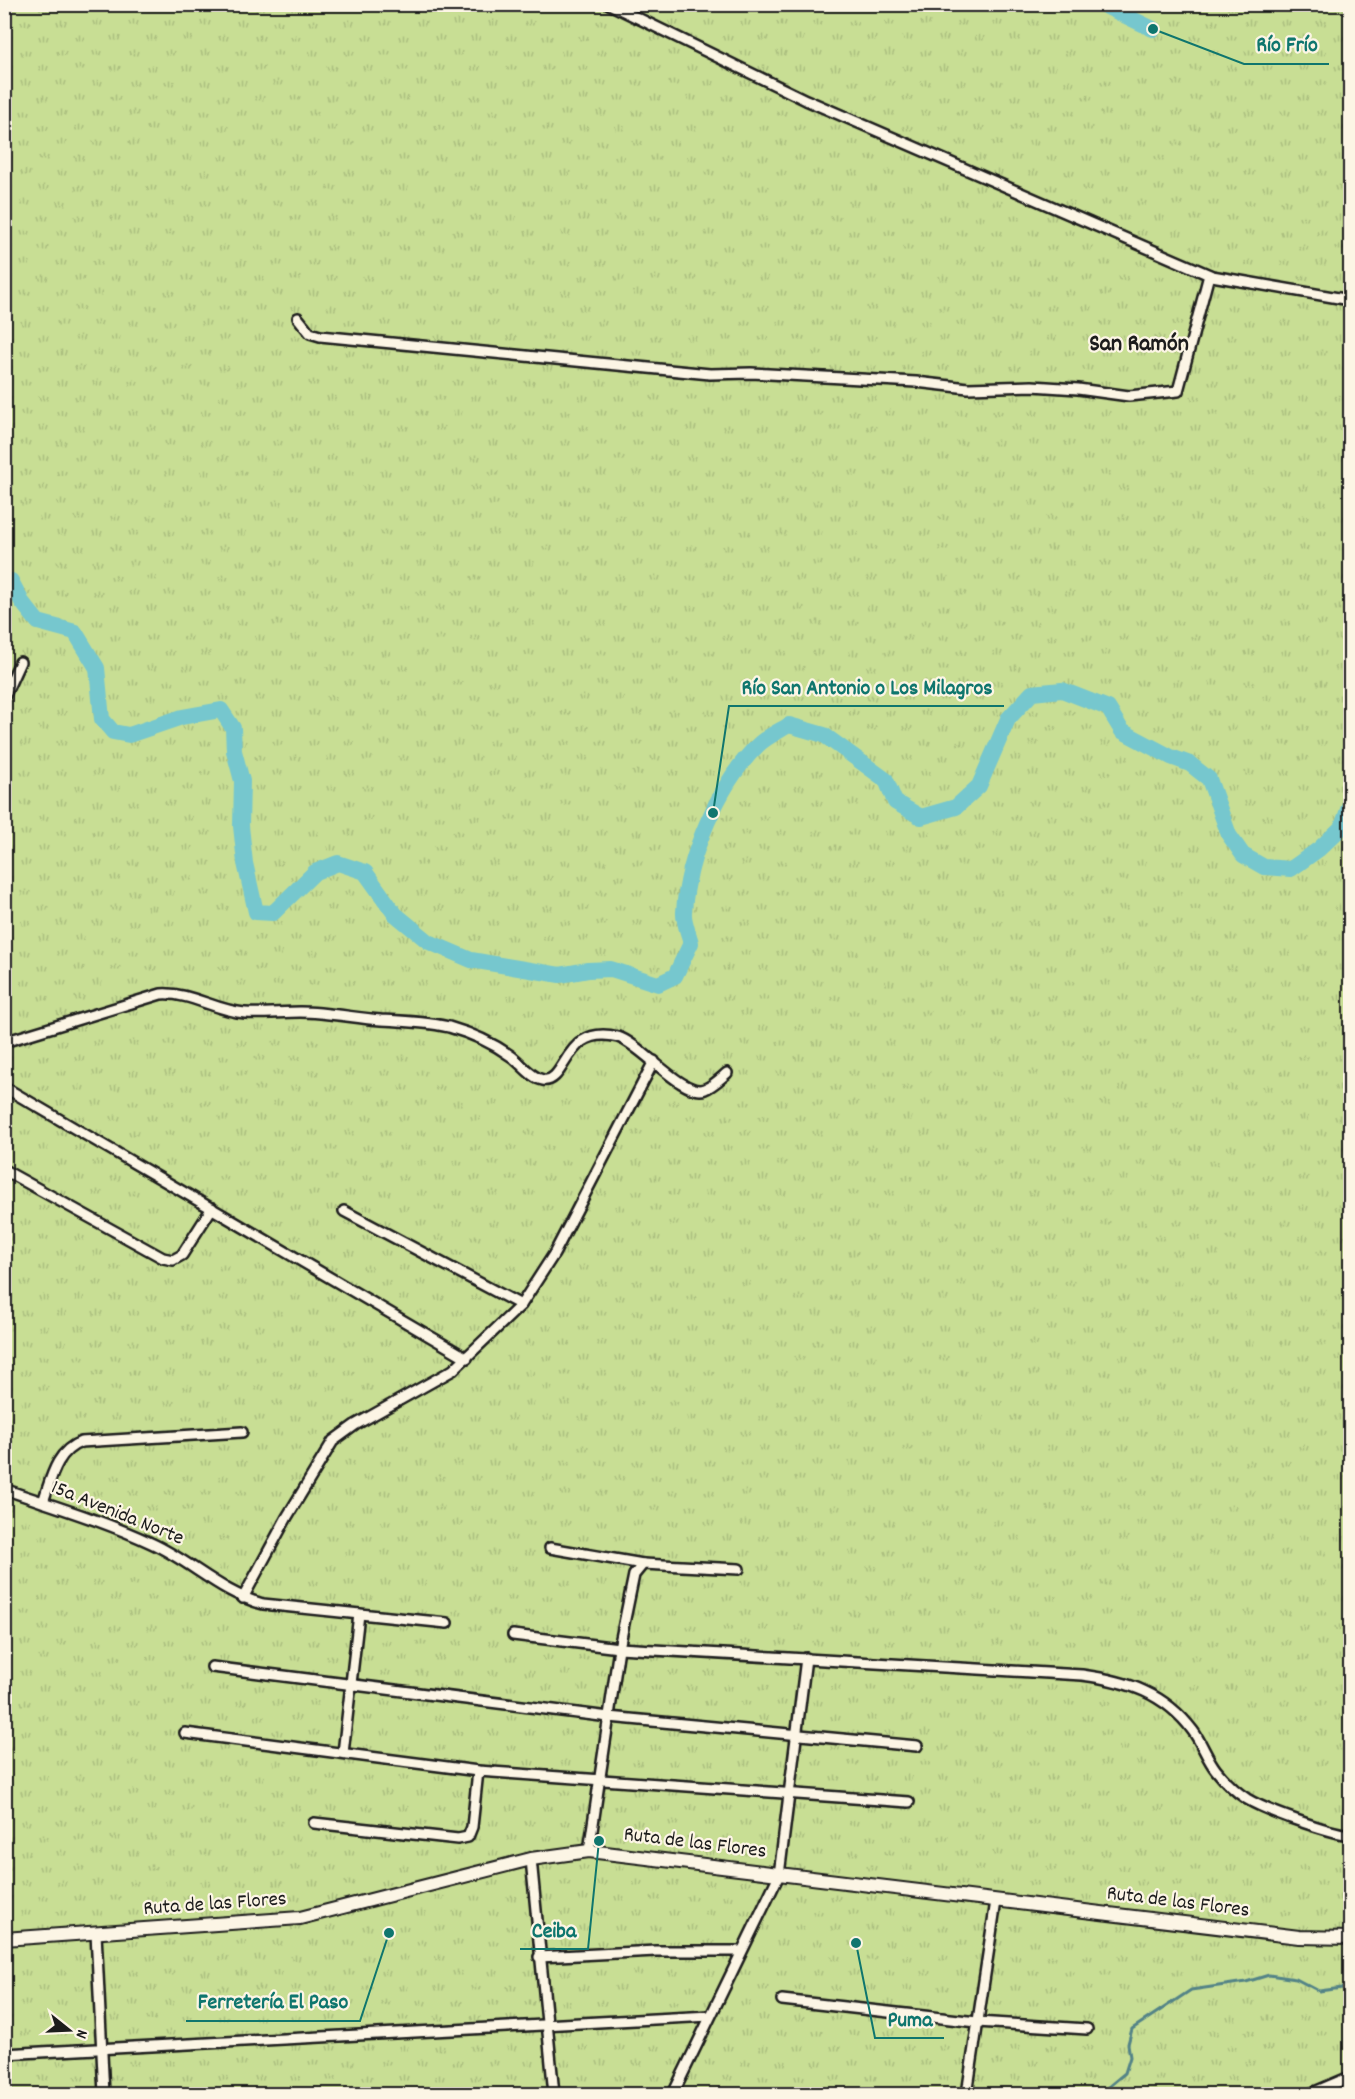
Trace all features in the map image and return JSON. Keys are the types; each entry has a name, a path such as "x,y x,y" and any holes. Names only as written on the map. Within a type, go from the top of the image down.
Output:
{"main road":[{"name":"Ruta de las Flores","path":"4,1939 300,1918 531,1859 589,1851 1299,1937 1350,1938"}],"street":[{"path":"609,4 806,99 1209,275 1350,300"},
{"path":"298,318 310,333 320,336 710,374 893,381 968,388 1032,386 1129,396 1178,391 1209,275"},
{"path":"4,697 20,662"},
{"path":"4,1042 161,994 176,993 219,1008 245,1013 301,1012 402,1020 449,1027 477,1036 511,1056 538,1079 546,1081 559,1073 575,1045 589,1037 619,1037 685,1086 699,1090 706,1089 727,1073"},
{"path":"243,1598 287,1517 333,1441 390,1405 436,1381 467,1358 520,1305 554,1254 654,1061"},
{"path":"4,1087 467,1358"},
{"path":"4,1170 163,1258 173,1260 182,1255 212,1208"},
{"path":"344,1211 520,1305"},
{"path":"43,1502 61,1456 69,1446 242,1432"},
{"name":"15a Avenida Norte","path":"4,1489 151,1542 243,1598 263,1604 447,1623"},
{"path":"550,1548 643,1564 740,1569"},
{"path":"589,1851 619,1648 634,1575 643,1564"},
{"path":"343,1753 359,1614"},
{"path":"513,1635 619,1648 1082,1675 1126,1683 1146,1690 1167,1704 1193,1730 1216,1770 1246,1798 1272,1810 1350,1835"},
{"path":"674,2094 779,1875 806,1658"},
{"path":"212,1667 609,1717 917,1746"},
{"path":"185,1733 478,1771 600,1782 909,1802"},
{"path":"315,1823 458,1839 468,1837 472,1827 478,1771"},
{"path":"531,1859 545,2026 554,2094"},
{"path":"967,2094 996,1901"},
{"path":"96,1933 104,2094"},
{"path":"539,1957 656,1951 741,1951"},
{"path":"782,2000 977,2022 1087,2029"},
{"path":"4,2054 710,2016"},
{"path":"1310,2094 1350,2077"}],"green space":[{"path":"5,5 1350,5 1350,2094 5,2094"}],"waterway":[{"path":"1101,4 1153,29"},
{"path":"4,581 11,581 22,602 38,622 75,632 97,668 102,719 113,732 129,735 182,717 221,710 233,728 234,751 242,781 241,826 245,863 256,912 273,913 315,872 338,863 365,872 395,914 429,942 471,960 560,975 611,969 658,984 675,976 691,943 684,916 686,891 698,845 708,822 730,779 744,761 761,742 789,725 824,735 886,780 895,802 921,817 956,807 979,786 1008,719 1032,693 1062,690 1108,708 1122,731 1171,757 1190,764 1209,779 1229,835 1243,855 1264,867 1291,869 1319,849 1342,827 1350,804"},
{"path":"1105,2094 1107,2088 1125,2073 1130,2057 1128,2044 1132,2029 1191,1990 1246,1982 1269,1975 1296,1979 1319,1991 1350,1987"}],"place":[{"name":"Río Frío","path":"1153,29"},
{"name":"Río San Antonio o Los Milagros","path":"713,813"},
{"name":"Ceiba","path":"599,1841"},
{"name":"Ferretería El Paso","path":"389,1933"},
{"name":"Puma","path":"856,1943"}],"district":[{"name":"San Ramón","path":"1139,345"}]}
